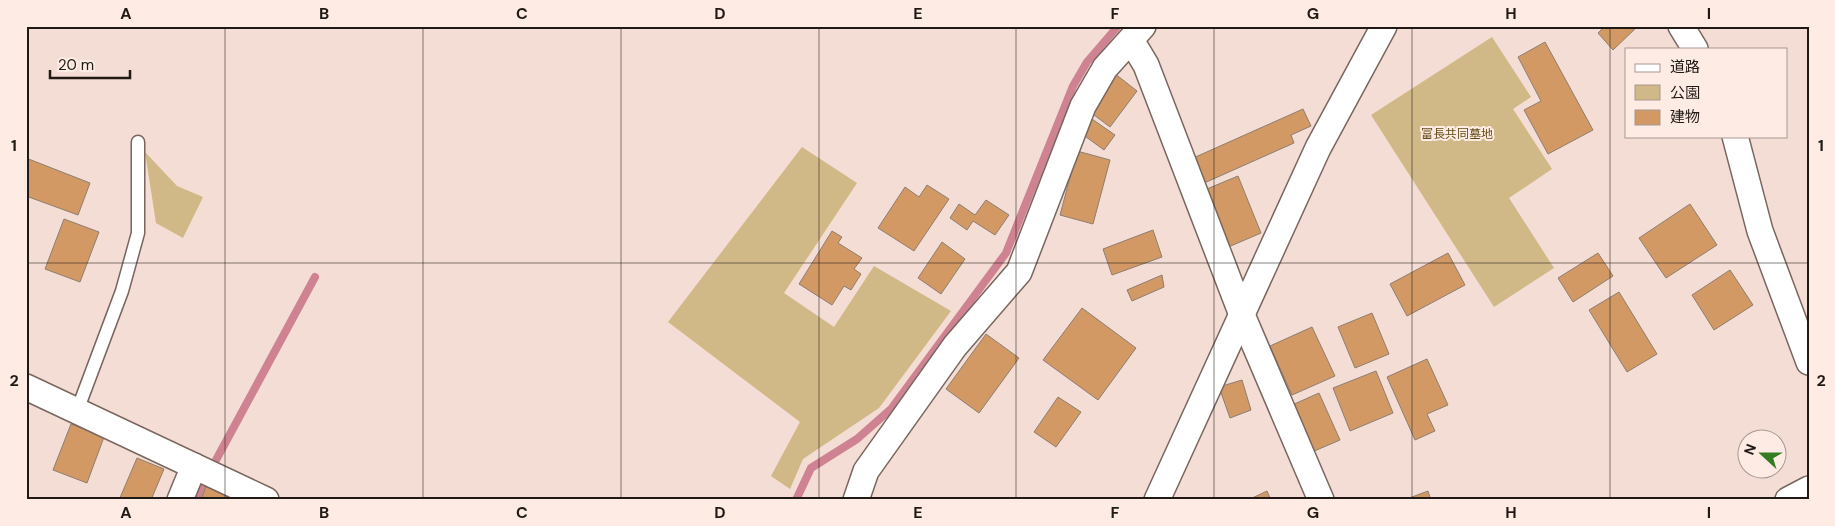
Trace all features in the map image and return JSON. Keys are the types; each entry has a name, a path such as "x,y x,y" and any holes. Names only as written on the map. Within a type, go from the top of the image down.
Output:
{"street":[{"path":"1157,500 1318,148 1384,26"},
{"path":"1681,26 1694,48"},
{"path":"1137,33 1146,65 1242,315 1321,500"},
{"path":"856,500 866,471 955,346 1019,272 1084,106 1105,68 1137,33"},
{"path":"1736,138 1760,231 1809,362"},
{"path":"26,387 266,500"},
{"path":"180,500 196,467"},
{"path":"1788,500 1809,489"}],"lane":[{"path":"77,411 122,291 138,233 138,142"}],"green space":[{"name":"富長共同墓地","path":"1492,37 1531,97 1513,109 1552,169 1509,198 1554,268 1494,307 1371,115"},
{"path":"802,147 857,183 784,293 834,327 874,266 951,311 879,408 803,459 790,489 771,476 800,422 668,322"},
{"path":"145,152 177,186 203,197 183,238 156,223"}],"building":[{"path":"1605,26 1638,26 1613,50 1598,33"},
{"path":"1545,42 1593,130 1548,154 1524,110 1541,101 1518,57"},
{"path":"1114,73 1137,91 1110,127 1086,109"},
{"path":"1303,109 1311,126 1291,135 1294,143 1202,184 1191,159"},
{"path":"1092,119 1115,135 1104,150 1082,134"},
{"path":"1077,151 1110,160 1093,224 1060,215"},
{"path":"26,158 90,183 78,215 26,196"},
{"path":"1238,176 1261,233 1226,248 1202,191"},
{"path":"927,185 949,199 914,251 878,228 905,187 919,197"},
{"path":"986,200 1009,215 995,235 973,221 967,230 950,218 959,204 975,215"},
{"path":"1690,204 1717,245 1666,278 1639,238"},
{"path":"64,219 99,232 80,282 45,269"},
{"path":"1153,230 1162,257 1112,275 1103,249"},
{"path":"832,231 842,237 838,243 862,258 854,269 861,274 851,290 844,286 832,305 799,284"},
{"path":"942,242 965,259 941,294 918,278"},
{"path":"1448,253 1465,285 1407,316 1390,284"},
{"path":"1598,253 1613,276 1573,302 1558,278"},
{"path":"1730,270 1753,305 1714,330 1692,295"},
{"path":"1162,275 1164,287 1132,301 1127,290"},
{"path":"1619,292 1657,354 1627,372 1589,310"},
{"path":"1082,308 1136,348 1098,400 1043,360"},
{"path":"1372,313 1389,354 1355,368 1338,327"},
{"path":"1312,327 1335,376 1292,395 1270,346"},
{"path":"986,334 1019,358 979,413 946,389"},
{"path":"1427,359 1448,405 1427,414 1435,431 1415,440 1387,377"},
{"path":"1376,371 1393,413 1350,431 1333,388"},
{"path":"1242,380 1251,410 1230,418 1219,387"},
{"path":"1319,393 1340,440 1312,452 1292,405"},
{"path":"1058,397 1081,412 1056,447 1034,432"},
{"path":"71,424 104,437 87,483 53,470"},
{"path":"137,458 164,469 151,500 119,500"},
{"path":"206,486 241,500 201,500"},
{"path":"1267,491 1271,500 1248,500"},
{"path":"1428,491 1431,500 1404,500"}],"waterway":[{"path":"796,500 811,468 857,439 891,409 1006,253 1073,86 1087,62 1118,26"},
{"path":"196,500 315,277"}]}
